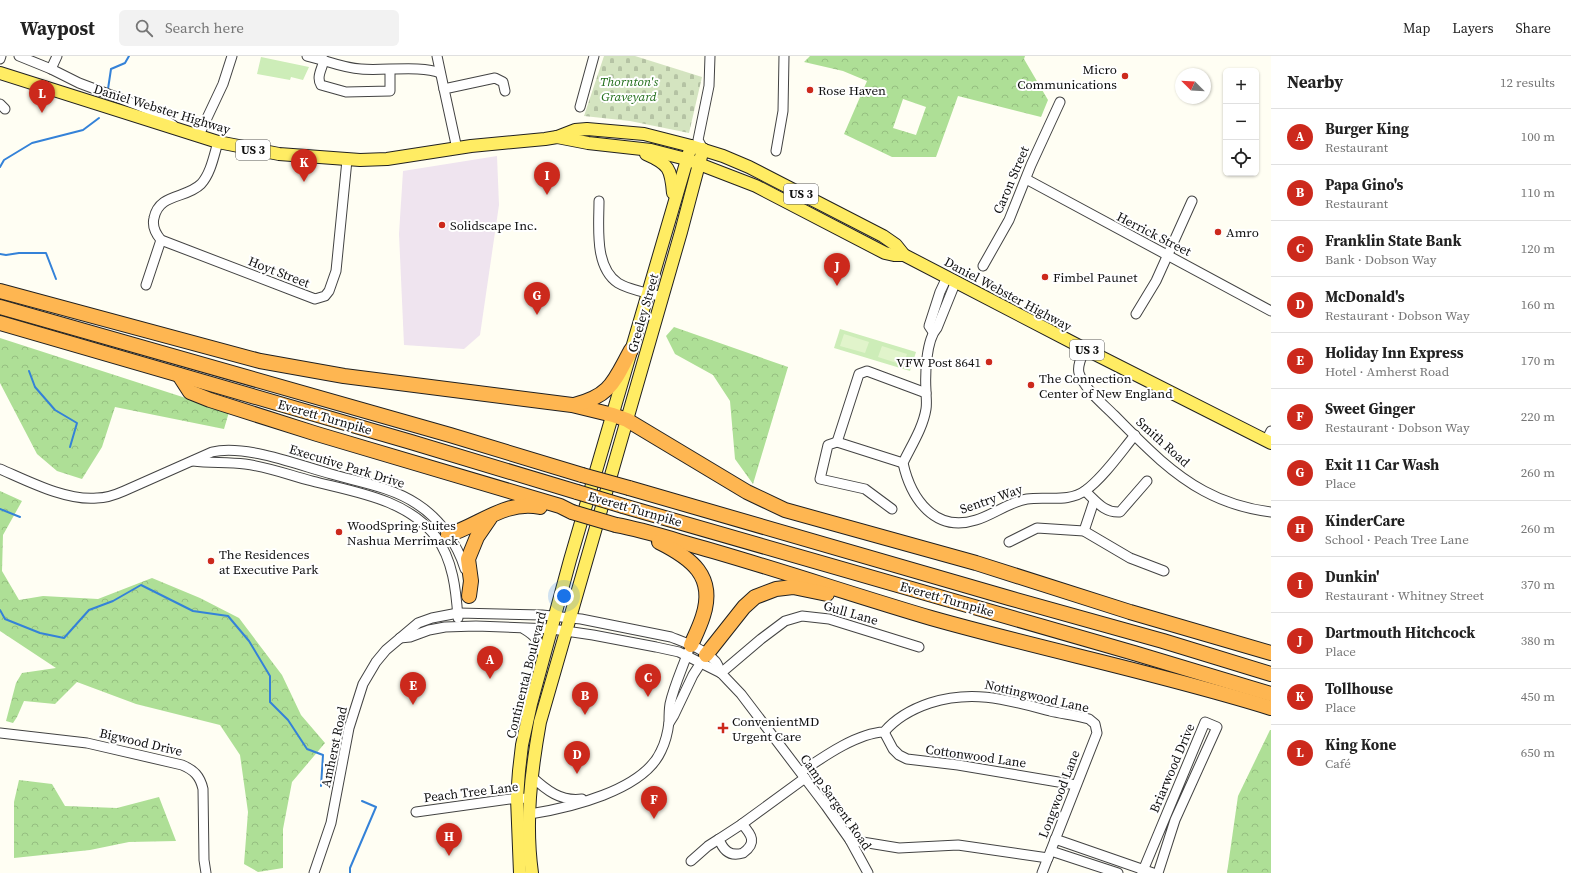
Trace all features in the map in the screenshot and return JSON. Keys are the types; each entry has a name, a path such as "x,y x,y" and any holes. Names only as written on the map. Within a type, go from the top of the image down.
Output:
{"highway":[{"path":"0,291 260,360 344,376 572,405 612,415 627,420 747,492 785,510 976,563 1130,612 1271,653"},
{"name":"Everett Turnpike","path":"0,307 478,443 1009,598 1126,630 1271,674"},
{"name":"Everett Turnpike","path":"0,323 411,442 584,490 623,506 1134,653 1271,694"},
{"path":"572,405 595,398 609,388 614,382 631,350"},
{"path":"179,375 190,392 210,400 317,434 560,506 572,512 758,563 880,602 1001,638 1113,664 1271,708"},
{"path":"442,537 458,532 508,508 522,505 530,505 557,512 572,512"},
{"path":"469,596 471,581 468,560 477,536 493,515"},
{"path":"616,525 636,535 659,542 675,550 689,560 700,573 705,590 706,604 703,616 689,650"},
{"path":"704,659 744,607 755,597 776,589 793,587 803,588 847,599 880,602"}],"main road":[{"name":"Daniel Webster Highway","path":"0,73 218,142 279,154 346,160 387,159 557,137 575,130 587,129 605,129 644,134 697,145 749,167 863,225 890,240 904,255 1085,349 1269,438"},
{"name":"Daniel Webster Highway","path":"557,137 571,141 651,150 686,159 756,186 885,253 904,255"},
{"name":"Greeley Street","path":"584,490 612,415 686,159 697,145"},
{"name":"Greeley Street","path":"605,494 700,164 697,145"},
{"path":"633,148 658,159 668,167 672,178 674,202"},
{"name":"Continental Boulevard","path":"520,873 517,798 518,770 522,745 531,704 552,629 584,490"},
{"name":"Continental Boulevard","path":"532,873 530,814 531,776 540,722 605,494"}],"street":[{"path":"19,56 51,69 65,78 152,111 183,131"},
{"path":"51,69 57,56"},
{"path":"199,135 223,84 232,56"},
{"path":"307,56 346,68 390,70 428,69 440,73"},
{"path":"438,56 440,73 457,149"},
{"path":"580,107 594,56"},
{"name":"Greeley Street","path":"697,145 708,86 710,56"},
{"path":"776,151 783,111 784,56"},
{"path":"324,60 319,75 321,85 346,92 390,91 390,70"},
{"path":"444,90 495,78 503,82 505,91"},
{"name":"Caron Street","path":"983,266 1009,220 1031,165 1060,102"},
{"path":"146,286 160,240 154,231 153,225 155,213 158,207 162,202 185,194 201,184 208,173 218,142"},
{"name":"Hoyt Street","path":"160,240 309,298 321,298 329,291 336,271 346,160"},
{"name":"Herrick Street","path":"1026,179 1271,311"},
{"path":"599,201 600,249 604,267 608,274 619,284 662,297"},
{"path":"1136,314 1156,281 1192,201"},
{"path":"892,510 864,490 820,479 828,445 837,442 903,463 921,426 926,410 925,376 933,332 929,326 951,279"},
{"name":"Smith Road","path":"1085,349 1079,363 1079,370 1083,382 1100,401 1163,463 1184,479 1206,492 1245,508 1271,512"},
{"path":"837,442 859,374 868,371 926,393"},
{"name":"Sentry Way","path":"903,463 908,483 929,512 943,521 960,524 976,520 1015,502 1026,499 1074,496 1085,491 1094,483 1135,436"},
{"name":"Executive Park Drive","path":"0,469 59,493 85,498 97,498 124,491 192,461 206,453 216,451 254,453 382,488 407,498 422,507 437,520 452,570 459,626"},
{"path":"1085,491 1094,501 1113,513 1120,512 1147,481"},
{"path":"1084,531 1094,501"},
{"path":"1009,542 1037,528 1084,531 1130,558 1164,571"},
{"name":"Executive Park Drive","path":"442,537 462,560 469,596 470,613"},
{"name":"Amherst Road","path":"314,873 334,809 349,728 359,695 363,684 376,662 386,650 418,623 432,618 458,613 555,616"},
{"name":"Camp Sargent Road","path":"555,616 569,617 671,637 704,659 716,662 721,673 741,694 826,806 850,840 868,873"},
{"name":"Gull Lane","path":"721,673 761,639 785,622 802,616 829,619 919,647"},
{"name":"Amherst Road","path":"400,638 410,637 429,630 459,626 566,630"},
{"path":"523,628 539,641 544,658"},
{"name":"Camp Sargent Road","path":"566,630 656,647 689,650"},
{"path":"669,723 668,713 670,702 689,650"},
{"path":"530,814 573,806 598,797 628,783 640,775 653,763 661,752 669,723 693,675 704,659"},
{"name":"Nottingwood Lane","path":"742,824 773,803 803,775 844,746 876,733 884,732 897,719 920,706 945,699 971,696 1005,700 1081,717 1089,719 1095,724"},
{"name":"Briarwood Drive","path":"1142,872 1205,722 1217,727 1176,820 1158,873"},
{"name":"Longwood Lane","path":"1042,873 1097,733 1095,724"},
{"name":"Cottonwood Lane","path":"884,732 893,749 899,755 907,759 966,766 1076,785"},
{"name":"Bigwood Drive","path":"0,733 88,743 190,768 196,773 201,781 203,789 204,860 206,873"},
{"path":"531,776 546,790 560,798 575,800 598,797"},
{"name":"Peach Tree Lane","path":"416,812 517,798 530,798"},
{"path":"691,861 708,846 742,824 749,832 752,839 749,847 743,853 735,855 726,851 721,846 719,839"},
{"path":"1055,838 1142,872 1153,873"},
{"path":"850,840 899,848 958,845 1049,854 1118,873"}],"shaded area":[{"path":"497,156 499,205 480,335 464,349 404,345 399,234 403,171"}],"green space":[{"name":"Thornton's Graveyard","path":"604,56 635,56 702,77 689,133 630,121 584,116"},
{"path":"810,56 1025,56 1024,59 1048,100 1041,117 958,96 936,157 892,157 844,134 867,81 843,71 804,62","holes":["903,99 926,107 916,135 893,128"]},
{"path":"261,57 309,67 303,80 291,77 290,80 257,74"},
{"path":"674,327 788,367 753,484 735,459 730,401 713,375 675,354 666,336"},
{"path":"840,329 916,352 910,371 834,348"},
{"path":"844,334 869,342 865,353 840,346"},
{"path":"0,338 229,412 224,429 115,407 102,447 82,479 57,471 37,454 0,383"},
{"path":"882,346 907,354 903,365 878,357"},
{"path":"0,491 22,501 3,535 2,571 19,600 43,596 98,599 152,578 200,598 239,618 282,675 301,715 325,743 292,782 283,829 283,868 258,872 244,864 248,812 240,755 220,725 136,704 77,682 55,704 24,701 13,723 6,721 16,683 22,673 56,668 0,631"},
{"path":"1270,730 1271,873 1227,873 1238,796"},
{"path":"19,780 52,784 65,806 117,808 159,797 176,841 129,842 90,850 14,858 14,802"}],"waterway":[{"path":"108,89 111,69 125,63 129,56"},
{"path":"0,167 4,160 32,143 83,130 99,118"},
{"path":"0,254 46,253 56,279"},
{"path":"29,371 35,387 55,410 77,423 70,447"},
{"path":"0,509 20,517"},
{"path":"0,610 5,619 40,633 64,638 89,610 113,601 141,585 193,611 228,616 249,641 270,676 270,702 288,720 307,749 323,755 321,786"},
{"path":"350,873 350,868 376,807 362,801"}],"place":[{"name":"Micro Communications","path":"1125,76"},
{"name":"Rose Haven","path":"810,90"},
{"name":"King Kone","path":"42,113"},
{"name":"Tollhouse","path":"304,182"},
{"name":"Dunkin'","path":"547,195"},
{"name":"Solidscape Inc.","path":"442,225"},
{"name":"Amro","path":"1218,232"},
{"name":"Fimbel Paunet","path":"1045,277"},
{"name":"Dartmouth Hitchcock","path":"837,286"},
{"name":"Exit 11 Car Wash","path":"537,315"},
{"name":"VFW Post 8641","path":"989,362"},
{"name":"The Connection Center of New England","path":"1031,385"},
{"name":"WoodSpring Suites Nashua Merrimack","path":"339,532"},
{"name":"The Residences at Executive Park","path":"211,561"},
{"name":"Burger King","path":"490,679"},
{"name":"Franklin State Bank","path":"648,697"},
{"name":"Holiday Inn Express","path":"413,705"},
{"name":"Papa Gino's","path":"585,715"},
{"name":"ConvenientMD Urgent Care","path":"723,728"},
{"name":"McDonald's","path":"577,774"},
{"name":"Sweet Ginger","path":"654,819"},
{"name":"KinderCare","path":"449,856"}]}
